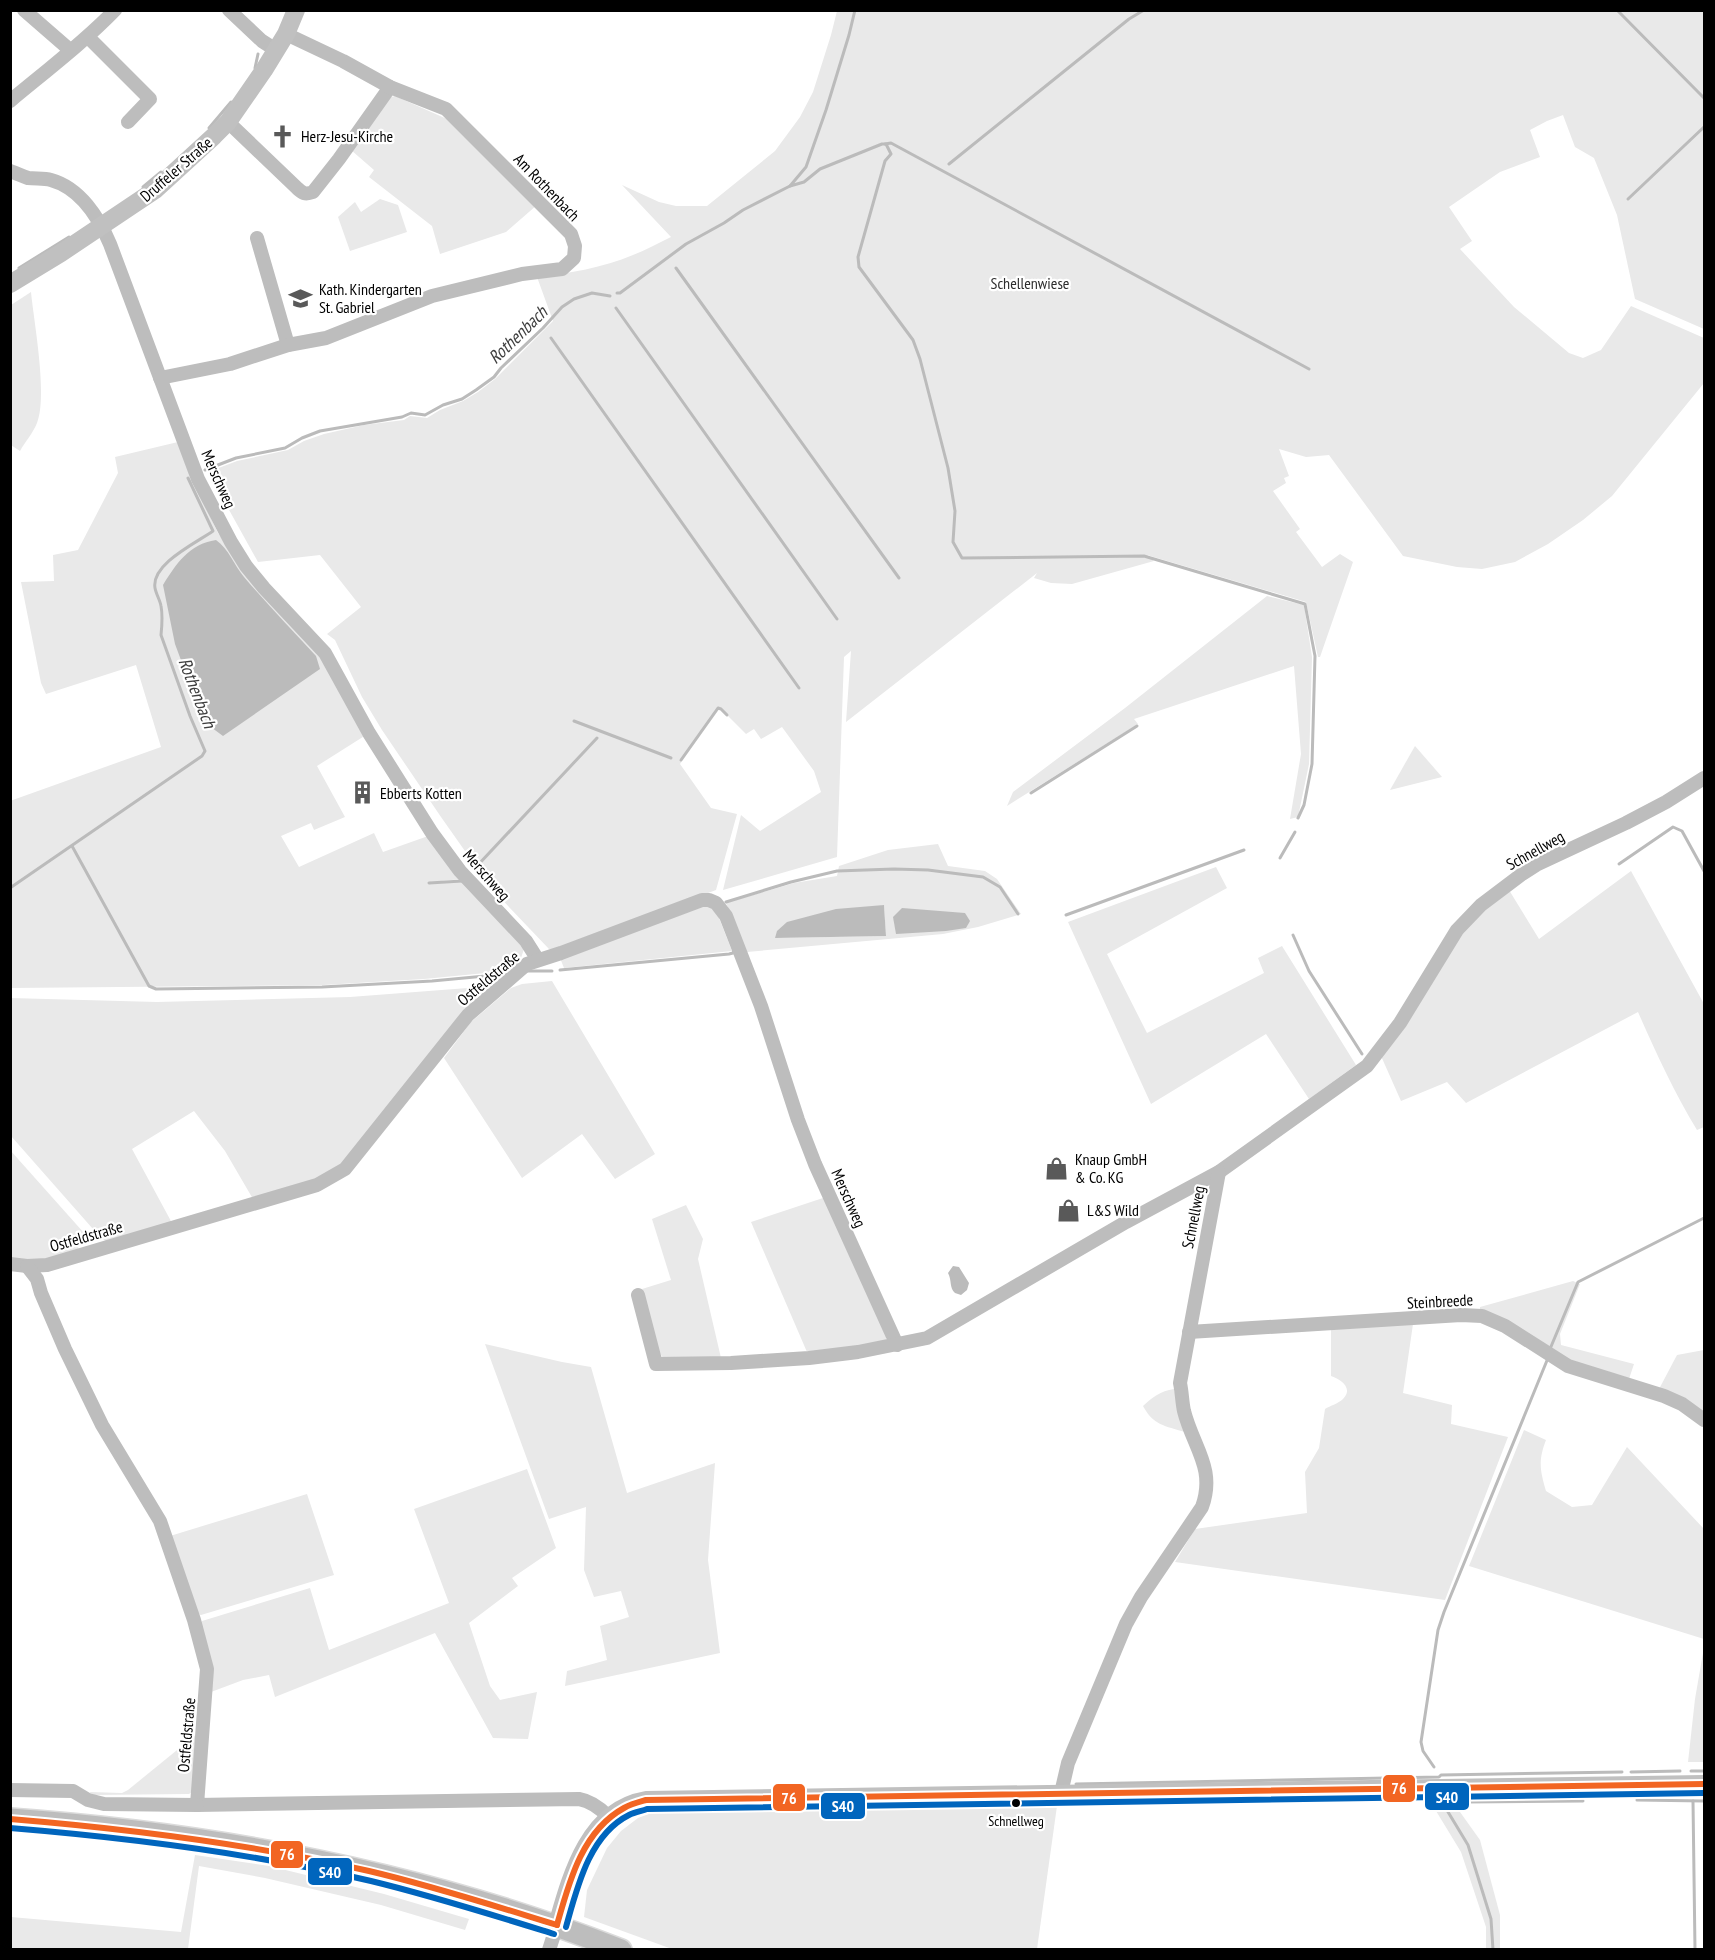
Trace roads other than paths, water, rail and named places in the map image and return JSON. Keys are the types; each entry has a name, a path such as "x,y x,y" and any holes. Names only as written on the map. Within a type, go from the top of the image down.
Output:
{"main road":[{"name":"Druffeler Straße","path":"10,284 155,190 214,136 228,122 264,70 296,10"},
{"path":"556,1925 585,1849 596,1830 609,1817 628,1805 655,1799 1704,1784"},
{"path":"10,1819 189,1837 371,1872 556,1925 621,1950"}],"street":[{"path":"24,10 70,50"},
{"path":"10,101 88,37 115,10"},
{"path":"229,10 262,41 276,50"},
{"name":"Am Rothenbach","path":"160,378 230,364 288,345 326,338 432,296 522,274 561,269 574,258 575,246 571,234 446,109 390,87 343,61 285,34"},
{"path":"88,37 150,99 128,122"},
{"path":"228,122 302,193 307,194 313,192 339,159 390,87"},
{"name":"Merschweg","path":"10,171 27,177 51,180 66,186 81,198 100,226 110,244 198,479 214,513 241,558 264,588 325,653 369,733 432,833 460,871 526,941 538,960 702,900 710,900 722,909 761,1006 798,1120 815,1164 897,1345"},
{"path":"257,238 288,345"},
{"name":"Schnellweg","path":"1061,1793 1068,1763 1126,1624 1141,1597 1202,1507 1206,1496 1208,1481 1206,1469 1184,1411 1180,1383 1218,1172 1367,1066 1400,1023 1457,930 1481,905 1536,864 1626,823 1704,778"},
{"name":"Ostfeldstraße","path":"197,1805 207,1669 194,1620 160,1521 102,1425 40,1293 37,1279 47,1264 317,1185 345,1169 468,1015 520,970 538,960"},
{"path":"638,1295 656,1364 731,1363 809,1358 858,1353 897,1345 927,1338 1126,1222 1218,1172"},
{"path":"10,1264 27,1266 47,1264"},
{"path":"27,1266 37,1279"},
{"name":"Steinbreede","path":"1189,1332 1461,1315 1482,1316 1505,1326 1568,1366 1664,1396 1682,1404 1704,1420"},
{"path":"10,1790 73,1791 88,1800 104,1804 197,1805 579,1799 592,1803 609,1817"},
{"path":"549,1950 556,1925"}],"water":[{"path":"216,540 244,577 316,656 320,669 223,736 204,722 175,644 163,585 178,563 191,550"},
{"path":"884,905 886,936 775,938 777,931 787,922 836,909"},
{"path":"902,908 965,913 970,921 966,928 896,934 893,917"},
{"path":"953,1266 959,1267 969,1283 967,1290 961,1295 955,1293 951,1286 948,1273"}],"waterway":[{"name":"Rothenbach","path":"617,293 686,244 743,210 790,186 806,167 826,110 855,10"},
{"path":"949,164 1129,19 1144,10"},
{"path":"1617,10 1704,98"},
{"path":"255,68 258,54"},
{"path":"209,128 231,102"},
{"path":"1628,199 1704,127"},
{"path":"885,144 891,143 1309,369"},
{"path":"790,186 804,182 820,169 882,144 886,144 891,154 885,161 858,257 859,267 913,340 920,359 948,468 955,511 953,542 962,558 1144,556 1305,604 1315,656 1312,764 1304,805 1298,818"},
{"path":"143,187 161,172"},
{"path":"19,268 69,237"},
{"path":"676,268 899,578"},
{"name":"Rothenbach","path":"205,470 236,458 285,448 320,431 402,417 411,413 425,415 443,405 462,399 494,377 562,307 574,299 592,293 610,296"},
{"path":"616,308 837,619"},
{"path":"551,338 799,688"},
{"name":"Rothenbach","path":"10,888 202,756 205,751 161,635 162,610 155,588 156,579 167,563 213,531 188,478"},
{"path":"681,760 718,708 727,715"},
{"path":"574,721 671,758"},
{"path":"1031,793 1137,726"},
{"path":"477,866 597,738"},
{"path":"1619,864 1673,827 1682,831 1704,871"},
{"path":"1280,858 1295,832"},
{"path":"72,846 149,986 156,989 322,987 432,981 496,975 520,962"},
{"path":"1066,915 1244,850"},
{"path":"726,902 837,871 928,870 983,877 1000,887 1018,914"},
{"path":"429,883 462,881"},
{"path":"1293,935 1309,971 1362,1054"},
{"path":"560,970 729,954 734,950"},
{"path":"528,971 552,971"},
{"path":"1550,1349 1578,1282 1704,1218"},
{"path":"1434,1767 1423,1751 1421,1742 1438,1630 1548,1358"},
{"path":"1631,1772 1680,1771"},
{"path":"1691,1771 1704,1771"},
{"path":"1076,1784 1622,1772"},
{"path":"1637,1800 1704,1801"},
{"path":"1466,1802 1583,1801"},
{"path":"1693,1801 1695,1950"},
{"path":"1442,1802 1468,1845 1491,1919 1493,1950"}],"place":[{"name":"Herz-Jesu-Kirche","path":"283,136"},
{"name":"Kath. Kindergarten St. Gabriel","path":"301,298"},
{"name":"Ebberts Kotten","path":"362,793"},
{"name":"Knaup GmbH & Co. KG","path":"1057,1168"},
{"name":"L&S Wild","path":"1069,1210"},
{"name":"Schnellweg","path":"1016,1803"}],"park label":[{"name":"Schellenwiese","path":"1030,283"}]}
